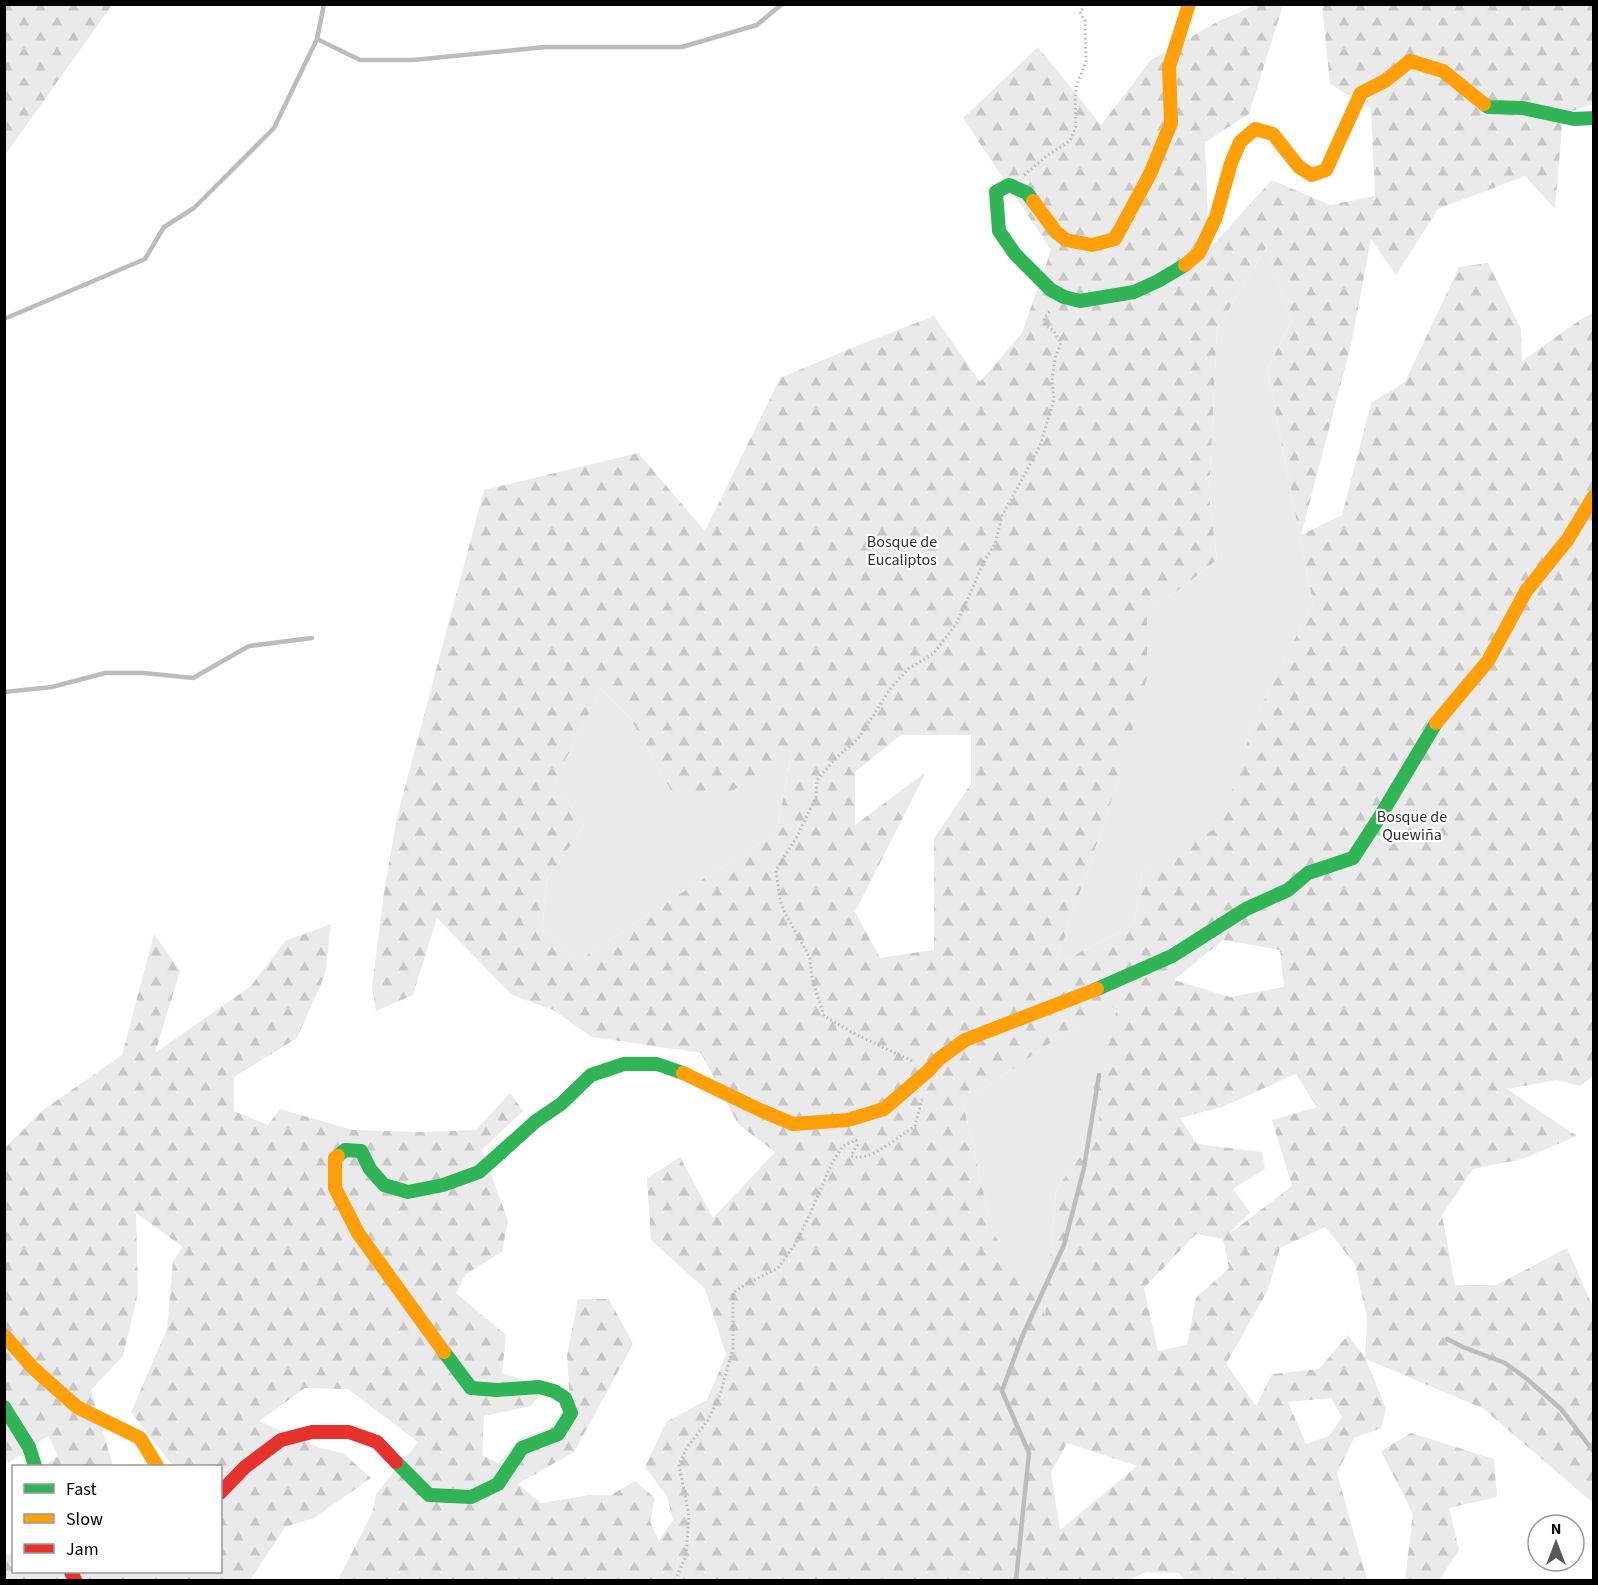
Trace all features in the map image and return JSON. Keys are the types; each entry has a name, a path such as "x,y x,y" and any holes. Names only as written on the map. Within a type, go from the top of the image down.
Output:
{"street":[{"path":"1189,4 1169,67 1171,123 1150,174 1115,239 1092,245 1066,240 1056,232 1027,193 1009,185 996,192 999,231 1015,254 1051,290 1064,297 1080,301 1134,292 1166,277 1190,261 1199,253 1216,217 1231,163 1240,142 1255,129 1273,134 1299,167 1312,175 1326,170 1361,93 1385,81 1410,61 1443,71 1488,107 1523,108 1574,119 1593,118"},
{"path":"222,1491 245,1467 281,1440 312,1432 349,1432 377,1442 429,1495 471,1497 498,1484 522,1448 558,1434 571,1413 565,1398 554,1391 539,1387 497,1390 471,1388 365,1242 349,1215 335,1188 334,1179 335,1158 345,1150 361,1151 370,1169 384,1185 408,1192 443,1185 478,1172 536,1121 561,1104 591,1075 624,1064 657,1064 686,1074 794,1124 848,1120 884,1109 939,1059 965,1040 1118,981 1172,956 1246,909 1288,890 1308,873 1353,858 1434,725 1488,661 1526,591 1568,539 1593,496"},
{"path":"4,1335 33,1368 77,1407 140,1438 156,1465"},
{"path":"4,1407 29,1447 34,1465"}],"path":[{"path":"1020,190 1019,180 1048,155 1070,141 1076,126 1077,84 1086,62 1085,21 1080,12 1086,4"},
{"path":"675,1581 686,1556 688,1516 679,1465 686,1449 708,1420 720,1395 734,1348 733,1293 778,1268 796,1243 832,1163 843,1146 856,1140 857,1145 851,1156 859,1158 885,1147 915,1126 928,1078 926,1066 859,1036 824,1016 812,979 810,958 780,900 776,870 798,835 816,797 817,780 836,758 858,739 891,688 908,669 933,654 957,623 984,562 995,544 1002,516 1040,446 1054,399 1052,380 1055,358 1061,343 1053,330 1045,325 1044,318 1064,297"}],"green space":[{"path":"4,5 112,5 5,155"},
{"path":"1256,5 1283,5 1249,114 1205,142 1209,249 1272,180 1330,205 1375,196 1371,109 1330,84 1322,5 1593,5 1593,104 1563,114 1555,209 1525,176 1438,209 1396,275 1371,239 1351,345 1301,535 1342,515 1371,403 1405,382 1459,267 1488,263 1521,329 1522,361 1593,313 1593,1076 1580,1086 1557,1080 1507,1089 1577,1136 1522,1159 1473,1169 1442,1215 1455,1285 1496,1285 1567,1248 1593,1306 1593,1503 1484,1409 1366,1359 1386,1409 1381,1428 1354,1438 1337,1473 1367,1580 1184,1580 1179,1573 1146,1572 1129,1580 338,1580 373,1511 376,1494 418,1442 348,1389 305,1388 259,1421 320,1448 343,1453 371,1478 314,1518 285,1527 250,1580 5,1580 4,1553 9,1555 12,1553 12,1573 222,1573 222,1465 172,1465 131,1412 167,1329 173,1261 183,1247 136,1213 138,1293 123,1356 91,1390 113,1465 48,1465 58,1455 48,1436 8,1463 5,1456 5,1148 43,1110 122,1055 154,934 180,971 155,1053 251,986 285,941 331,924 325,975 297,1038 234,1077 234,1111 268,1125 280,1109 353,1130 421,1132 476,1130 510,1093 523,1111 482,1150 508,1221 502,1252 466,1274 456,1293 506,1335 502,1373 546,1387 531,1406 484,1416 482,1455 498,1463 519,1439 571,1420 567,1355 578,1299 609,1299 633,1344 574,1452 518,1484 541,1503 590,1495 611,1495 635,1481 655,1498 650,1521 659,1541 673,1520 667,1496 645,1467 666,1422 707,1400 726,1355 705,1289 651,1240 647,1178 680,1157 713,1218 775,1152 738,1124 701,1053 592,1037 553,1010 512,995 437,918 413,995 376,1011 372,987 384,892 397,817 484,490 638,453 705,531 780,378 934,316 980,382 1022,333 1051,250 963,118 1038,47 1101,125 1151,60 1217,22","holes":["1267,246 1292,320 1267,370 1313,603 1255,718 1221,825 1142,871 1134,925 1055,965 1117,784 1147,677 1147,614 1217,560 1209,494 1217,329","601,689 630,718 672,792 730,792 792,752 776,834 576,962 542,929 547,879 584,826 555,780","901,735 971,735 971,784 934,838 934,950 880,958 855,912 926,772 855,825 855,772","1223,940 1280,950 1284,987 1230,997 1174,980","1119,1004 1093,1085 1100,1123 1056,1191 1045,1315 992,1231 963,1103 1059,1037","1296,1074 1317,1107 1272,1120 1292,1186 1228,1235 1250,1212 1233,1189 1265,1169 1262,1152 1197,1144 1180,1118 1222,1107","1325,1227 1355,1264 1367,1318 1365,1357 1348,1335 1319,1369 1272,1374 1256,1406 1226,1364 1268,1290 1280,1248","1196,1234 1223,1239 1229,1268 1196,1298 1187,1345 1158,1351 1144,1288","1331,1398 1342,1417 1329,1436 1306,1444 1288,1402","1067,1443 1137,1466 1060,1530 1051,1473"]},
{"path":"1267,246 1292,320 1267,370 1313,603 1255,718 1221,826 1142,871 1134,925 1055,965 1117,784 1146,677 1147,614 1217,560 1209,494 1217,329"},
{"path":"601,689 630,718 672,792 730,792 792,751 776,834 576,962 542,929 547,879 584,826 555,780"},
{"path":"1120,1003 1093,1085 1100,1123 1056,1191 1045,1316 992,1231 963,1103 1059,1037"},
{"path":"1411,1433 1494,1459 1497,1497 1449,1508 1459,1550 1439,1580 1405,1580 1413,1514 1381,1451"}],"waterway":[{"path":"4,319 145,259 164,227 194,208 274,128 317,39 324,4"},
{"path":"317,39 360,60 413,60 545,47 682,47 757,25 782,4"},
{"path":"4,692 52,687 105,673 144,673 193,678 249,646 312,638"},
{"path":"1016,1580 1029,1453 1002,1391 1022,1337 1064,1245 1084,1168 1099,1075"},
{"path":"1447,1339 1505,1363 1527,1379 1561,1409 1594,1452"}],"traffic: fast":[{"path":"1484,104 1488,107 1523,108 1574,119 1594,118"},
{"path":"1033,201 1027,193 1009,185 996,192 999,231 1015,254 1051,290 1064,297 1080,301 1134,292 1185,265"},
{"path":"1097,989 1172,956 1246,909 1288,890 1308,873 1353,858 1436,723"},
{"path":"338,1156 345,1150 361,1151 370,1169 384,1185 408,1192 443,1185 479,1172 536,1121 561,1104 591,1075 624,1064 657,1064 683,1073"},
{"path":"396,1462 429,1495 471,1497 498,1484 522,1448 558,1434 571,1413 565,1398 554,1391 539,1387 497,1390 471,1388 444,1352"},
{"path":"4,1407 29,1447 35,1465"}],"traffic: slow":[{"path":"1033,201 1056,232 1066,240 1092,245 1115,239 1150,174 1171,123 1169,67 1189,4"},
{"path":"1185,265 1199,253 1216,217 1231,163 1240,142 1255,129 1273,134 1299,167 1312,175 1326,170 1361,93 1385,81 1410,61 1443,71 1484,104"},
{"path":"1436,723 1488,661 1526,591 1568,539 1594,496"},
{"path":"683,1073 793,1124 848,1120 884,1109 939,1059 965,1040 1097,989"},
{"path":"338,1156 335,1158 335,1188 358,1233 444,1352"},
{"path":"4,1335 33,1368 77,1407 140,1438 156,1465"}],"traffic: jam":[{"path":"222,1491 245,1467 281,1440 312,1432 349,1432 377,1442 396,1462"},
{"path":"72,1573 75,1580"}],"park label":[{"name":"Bosque de Eucaliptos","path":"902,550"},
{"name":"Bosque de Quewiña","path":"1412,825"}]}
